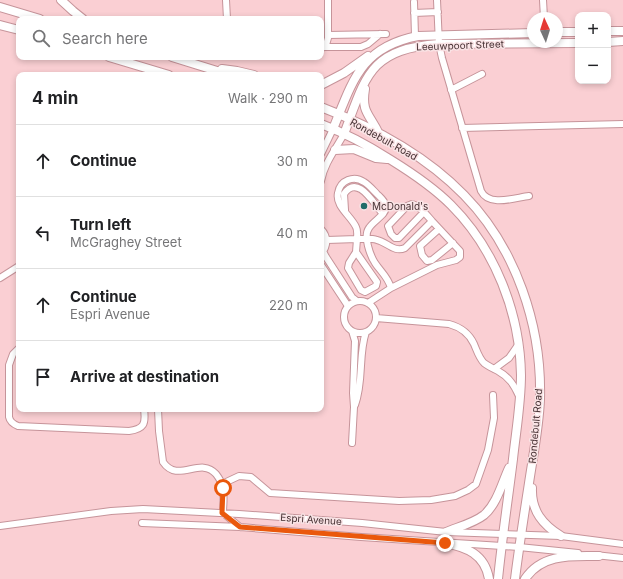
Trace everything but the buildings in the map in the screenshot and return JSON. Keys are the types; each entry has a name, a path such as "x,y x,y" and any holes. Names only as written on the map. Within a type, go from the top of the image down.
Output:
{"main road":[{"path":"61,0 79,16"},
{"path":"0,7 30,16"},
{"path":"0,25 16,29"},
{"path":"611,31 623,31"},
{"path":"563,32 575,32"},
{"name":"Leeuwpoort Street","path":"344,134 367,78 378,64 396,52 439,39 527,33"},
{"name":"Leeuwpoort Street","path":"333,129 356,77 366,62 389,44 415,36 439,39 527,43"},
{"path":"611,42 623,41"},
{"name":"Leeuwpoort Street","path":"563,42 575,42"},
{"path":"324,84 344,73 364,58 377,52"},
{"path":"119,60 159,72"},
{"path":"182,60 221,72"},
{"path":"210,68 241,72"},
{"path":"367,78 363,100 364,106 379,134"},
{"name":"Rondebult Road","path":"324,109 339,114 379,134 422,160 441,175 464,195 487,222 508,256 527,303 537,350 540,400 515,579"},
{"name":"Rondebult Road","path":"324,125 367,146 408,170 452,206 468,226 494,265 503,286 516,327 521,374 520,398 498,579"},
{"path":"335,150 354,149 376,158 390,159"},
{"path":"446,532 479,518 489,510 494,503 513,457"},
{"path":"533,457 532,494 535,509 542,522 561,536"},
{"path":"445,543 461,546 470,550 483,562 489,579"},
{"path":"525,579 536,567 549,560 560,557 599,556"}],"street":[{"path":"226,0 227,16"},
{"path":"324,46 327,42 328,35 328,0"},
{"path":"437,0 439,39 442,58 476,178 483,196 493,200 529,196"},
{"path":"543,0 544,12"},
{"path":"414,2 415,36"},
{"path":"414,13 438,12"},
{"path":"324,47 361,47 383,34 328,35"},
{"path":"451,90 482,74"},
{"path":"462,128 623,124"},
{"path":"324,148 333,129"},
{"path":"324,171 326,164 344,134"},
{"path":"356,252 377,282 376,286 365,292 361,290 348,268 349,263 356,252 358,231 338,202 338,191 344,182 347,180 357,179 363,181 383,200 386,208 383,214 369,228 367,232 367,239 372,256 376,264 386,276 391,288"},
{"path":"368,303 391,288 437,265 456,260 460,257 460,251 424,212 416,205 412,204 407,206 388,226 389,230 395,238 399,238 424,212"},
{"path":"327,240 375,239 396,250 400,250 405,248 432,221"},
{"path":"439,229 420,246 422,255 427,261 432,260 453,243"},
{"path":"324,232 327,240 324,247"},
{"path":"324,254 352,296 358,301 368,303 375,311 376,318 374,324 366,332 363,341 359,394 354,407"},
{"path":"0,278 16,268"},
{"path":"324,270 348,306"},
{"path":"352,443 355,341 352,331 344,320 345,312 348,306 358,301"},
{"path":"376,318 459,326 474,342 478,354 485,363 509,378 515,386 520,398"},
{"path":"352,331 359,333 366,332"},
{"path":"494,369 509,358 518,345"},
{"path":"16,351 13,354 9,365 9,417 10,422 18,426 129,430 140,428 143,425 145,422 144,412"},
{"path":"222,484 239,476 251,478 270,493 399,501 431,500 455,496 468,490 476,484 488,450 494,418 493,395"},
{"path":"158,412 160,445 162,458 165,464 175,471 183,471 198,467 207,468 214,472 222,484 222,513 240,527"},
{"name":"Espri Avenue","path":"0,526 111,511 143,509 362,523 446,532 561,536 623,544"},
{"path":"142,523 240,527"},
{"name":"Espri Avenue","path":"240,527 445,543 519,547 623,558"}],"place":[{"name":"McDonald's","path":"364,206"}],"route":[{"path":"223,488 222,513 240,527 445,543"}]}
